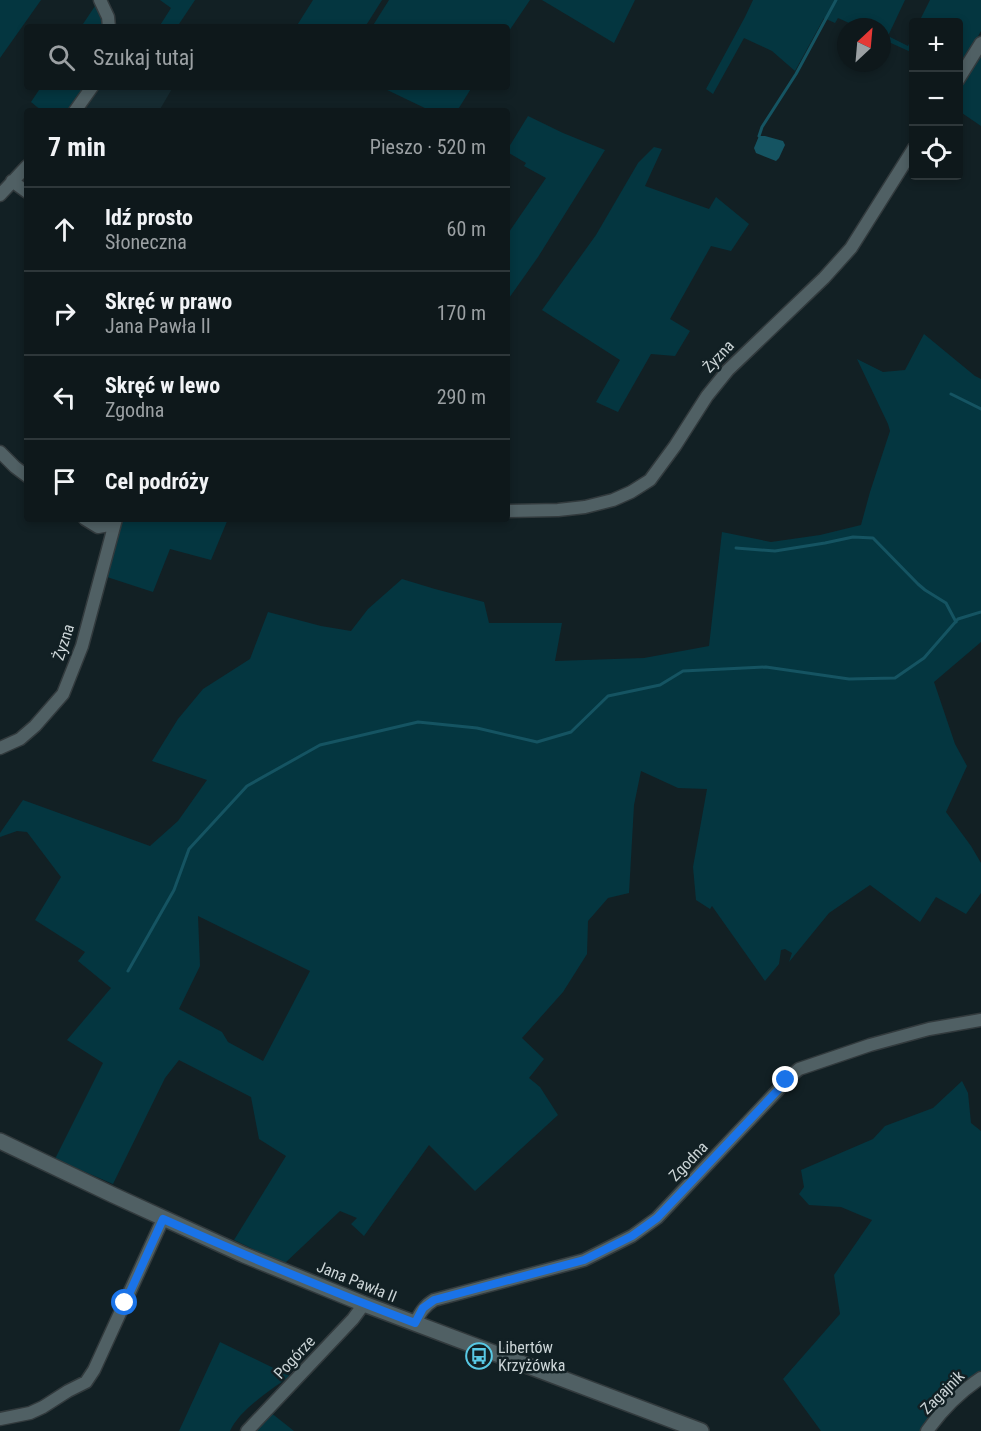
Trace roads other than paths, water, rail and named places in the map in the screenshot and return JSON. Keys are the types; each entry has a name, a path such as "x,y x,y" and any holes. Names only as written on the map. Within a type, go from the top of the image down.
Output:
{"street":[{"path":"100,0 109,24"},
{"path":"963,72 981,43"},
{"path":"77,108 90,90"},
{"name":"Żyzna","path":"510,511 585,507 613,500 650,480 707,396 728,370 851,249 909,156"},
{"path":"0,195 24,169"},
{"path":"12,182 24,190"},
{"path":"0,452 24,474"},
{"path":"90,522 98,527 115,522"},
{"name":"Żyzna","path":"0,748 20,740 63,694 82,646 115,522"},
{"name":"Zgodna","path":"415,1323 423,1308 434,1300 584,1260 632,1236 657,1218 786,1080 799,1069 929,1029 981,1020"},
{"name":"Jana Pawła II","path":"4,1143 244,1255 364,1304 701,1431"},
{"path":"0,1419 30,1413 86,1382 163,1219"},
{"name":"Pogórze","path":"246,1431 353,1319 364,1304"},
{"name":"Zagajnik","path":"927,1431 955,1398 981,1378"}],"waterway":[{"path":"759,136 762,127 796,74 836,0"},
{"path":"951,394 981,409"},
{"path":"736,548 775,551 853,537 873,538 918,584 946,603 956,622"},
{"path":"128,971 174,890 189,849 247,786 320,745 418,722 477,728 537,742 571,732 608,696 660,685 683,671 766,667 849,679 895,678 924,658 958,619 981,612"}],"place":[{"name":"Libertów Krzyżówka","path":"479,1356"}]}
